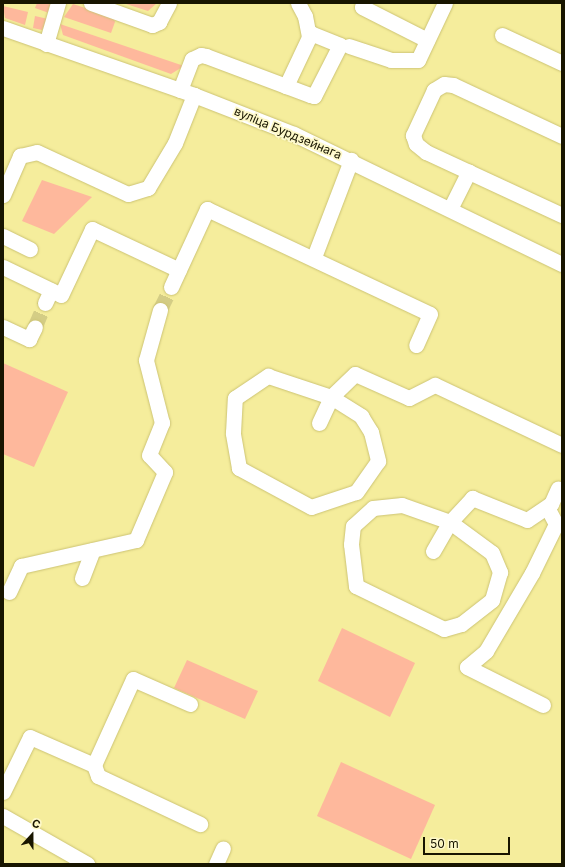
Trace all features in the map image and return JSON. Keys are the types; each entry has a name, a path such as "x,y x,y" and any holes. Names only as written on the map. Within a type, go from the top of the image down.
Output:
{"street":[{"path":"46,44 58,3"},
{"path":"91,3 152,25 159,22 169,3"},
{"path":"286,86 309,37 305,16 298,3"},
{"path":"364,3 362,7 427,40"},
{"path":"349,46 391,60 408,62 418,60 445,3"},
{"name":"вуліца Бурдзейнага","path":"3,28 194,95 351,160 562,264"},
{"path":"180,90 192,59 201,54 314,96 340,45 316,34 309,37"},
{"path":"502,35 562,63"},
{"path":"562,136 453,84 439,85 413,135 416,144 562,215"},
{"path":"3,195 20,156 38,152 128,194 148,188 175,143 194,95"},
{"path":"314,257 351,160"},
{"path":"450,209 469,171"},
{"path":"171,287 207,209 314,257 430,314 416,345"},
{"path":"3,267 48,297 61,295 92,229 179,270"},
{"path":"3,236 30,249"},
{"path":"9,592 21,566 136,540 165,472 149,455 162,423 146,360 160,310"},
{"path":"3,327 29,339 35,327"},
{"path":"319,423 332,397 355,374 409,398 435,385 562,444"},
{"path":"268,376 332,397 361,416 371,432 378,461 356,492 311,506 239,468 233,433 235,398 268,376"},
{"path":"433,551 450,522 472,498 527,520 547,507 558,488"},
{"path":"402,505 450,522 492,553 500,572 492,600 461,624 444,629 356,586 353,526 374,508 402,505"},
{"path":"543,705 467,667 486,650 532,573 556,524 547,507"},
{"path":"82,578 94,550"},
{"path":"190,704 133,679 94,765 98,776 200,824"},
{"path":"3,792 30,737 94,765"},
{"path":"3,816 87,864"},
{"path":"216,864 223,848"}],"shaded area":[{"path":"37,3 52,3 49,13 35,8"},
{"path":"123,3 157,3 148,11"},
{"path":"73,4 113,17 115,22 111,33 64,17"},
{"path":"3,6 28,12 25,25 5,18"},
{"path":"35,16 48,19 42,30 33,28"},
{"path":"60,24 184,66 171,74 63,35"},
{"path":"42,180 92,197 54,234 22,221"},
{"path":"3,363 68,392 34,467 3,454"},
{"path":"342,628 415,663 390,717 318,681"},
{"path":"187,660 258,691 245,719 174,688"},
{"path":"341,762 435,805 411,859 317,816"}],"tunnel":[{"path":"160,310 171,287"},
{"path":"35,327 45,303"}]}
